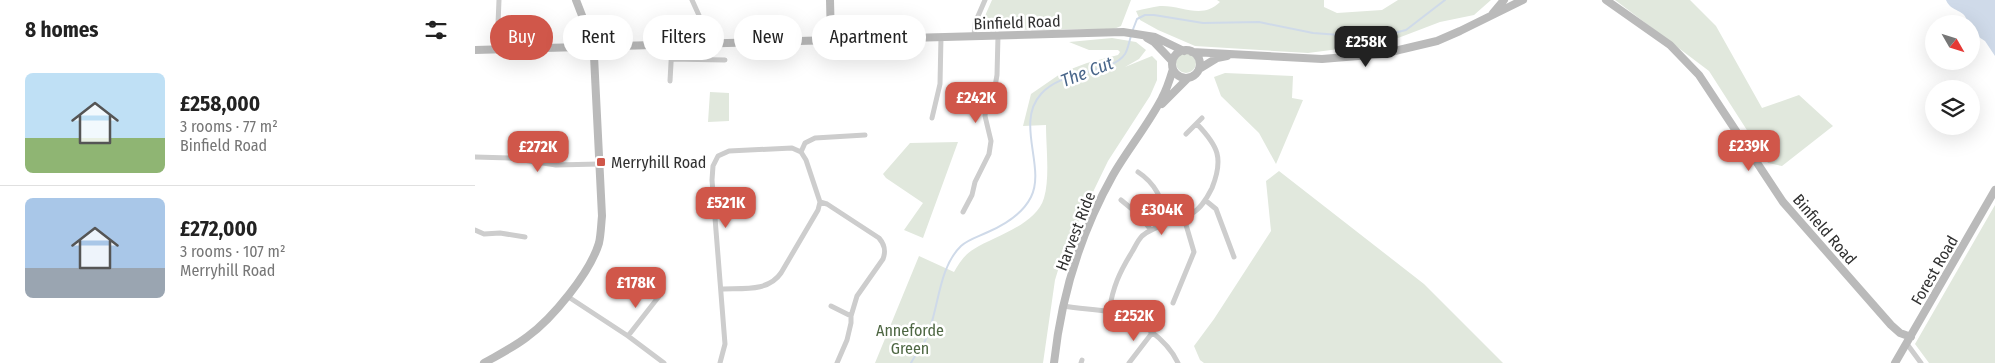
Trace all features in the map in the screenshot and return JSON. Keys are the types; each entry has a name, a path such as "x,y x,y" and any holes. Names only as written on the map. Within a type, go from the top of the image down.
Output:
{"main road":[{"path":"576,0 582,15"},
{"path":"830,0 830,15"},
{"name":"Binfield Road","path":"1489,16 1504,0"},
{"name":"Binfield Road","path":"926,38 1123,32 1155,37 1188,52 1322,59 1382,54 1437,41 1523,0"},
{"name":"Binfield Road","path":"1606,0 1670,45 1699,75 1783,202 1891,325 1909,341"},
{"name":"Binfield Road","path":"1140,34 1154,42 1173,65"},
{"name":"Binfield Road","path":"724,44 812,41"},
{"name":"Binfield Road","path":"475,50 563,48"},
{"path":"1188,52 1198,58 1199,69 1188,78 1179,76 1173,65 1177,54 1188,52"},
{"name":"Binfield Road","path":"1199,69 1217,58 1231,55"},
{"path":"484,363 529,336 549,319 589,264 599,241 601,216 593,60"},
{"name":"Harvest Ride","path":"1055,363 1064,306 1081,246 1095,211 1113,175 1163,97 1173,65"},
{"name":"Harvest Ride","path":"1149,119 1188,78"},
{"name":"Forest Road","path":"1895,363 1995,190"}],"street":[{"path":"498,15 499,0"},
{"path":"692,0 699,15"},
{"path":"974,37 975,23 985,0"},
{"path":"963,212 989,154 991,141 985,116 986,106 994,92 997,75 998,36"},
{"path":"932,118 940,84 941,37"},
{"path":"670,81 671,60"},
{"path":"1186,134 1203,118"},
{"path":"1109,312 1113,289 1119,272 1139,240 1151,230 1184,218 1198,210 1216,178 1219,158 1215,145 1197,124"},
{"path":"801,152 805,143 815,138 865,135"},
{"path":"720,363 725,344 712,180 713,166 718,156 729,151 792,148 801,152 806,160 820,202 818,210 775,281 767,286 721,289"},
{"path":"475,157 504,157 556,165 599,164"},
{"path":"1138,172 1148,178 1158,191 1169,223"},
{"path":"1121,200 1138,214 1151,230"},
{"path":"1205,200 1216,209 1234,257"},
{"path":"820,202 827,204 879,238 885,248 883,259 857,296 847,340 837,363"},
{"path":"1173,303 1194,252 1184,218"},
{"path":"475,230 484,234 501,233 525,237"},
{"path":"628,336 660,295"},
{"path":"567,296 628,336 663,363"},
{"path":"831,306 851,316"},
{"path":"1064,306 1109,312 1129,318 1168,346 1178,363"},
{"path":"1129,363 1152,333"},
{"path":"1909,341 1921,363"}],"green space":[{"path":"992,0 1131,0 1121,26 1114,29 996,30 984,18"},
{"path":"1217,0 1324,0 1324,7 1337,13 1382,10 1398,0 1491,0 1474,15 1440,22 1385,43 1308,53 1195,46 1140,20 1136,11 1168,6 1199,11 1213,7 1220,2"},
{"path":"1615,0 1690,0 1716,26 1762,108 1799,95 1833,126 1782,166 1768,163 1709,71"},
{"name":"Anneforde Green","path":"1112,38 1136,42 1146,50 1139,59 1125,67 1152,56 1157,61 1157,80 1150,96 1108,161 1063,254 1055,280 1043,363 875,363 919,256 954,272 971,251 1024,223 1040,207 1044,198 1047,181 1046,125 1023,126 1031,94 1063,72 1087,63 1118,55 1120,52 1118,50 1089,50 1069,42"},
{"path":"1186,53 1193,56 1196,63 1193,70 1186,73 1179,70 1176,63 1179,56"},
{"path":"1225,73 1293,76 1292,98 1303,100 1276,164 1259,133 1221,96 1214,77"},
{"path":"710,92 729,93 729,121 708,122"},
{"path":"958,142 923,238 904,230 923,203 883,174 910,143"},
{"path":"1279,171 1424,284 1503,363 1204,363 1200,360 1194,346 1214,319 1271,231 1266,181"},
{"path":"1995,205 1995,363 1929,363 1915,344"}],"water":[{"path":"1946,0 1995,0 1995,56 1985,41 1980,38 1980,15 1964,15"}],"waterway":[{"name":"The Cut","path":"1132,32 1137,19 1145,15 1154,15 1203,23 1259,22 1313,33 1367,37 1406,30 1445,0"},
{"name":"The Cut","path":"911,363 930,330 943,279 953,256 967,242 1013,218 1028,203 1031,197 1035,185 1030,131 1031,118 1034,106 1041,94 1050,86 1062,80 1099,69 1119,60 1125,54 1131,36"}],"place":[{"name":"Merryhill Road","path":"601,162"}]}
